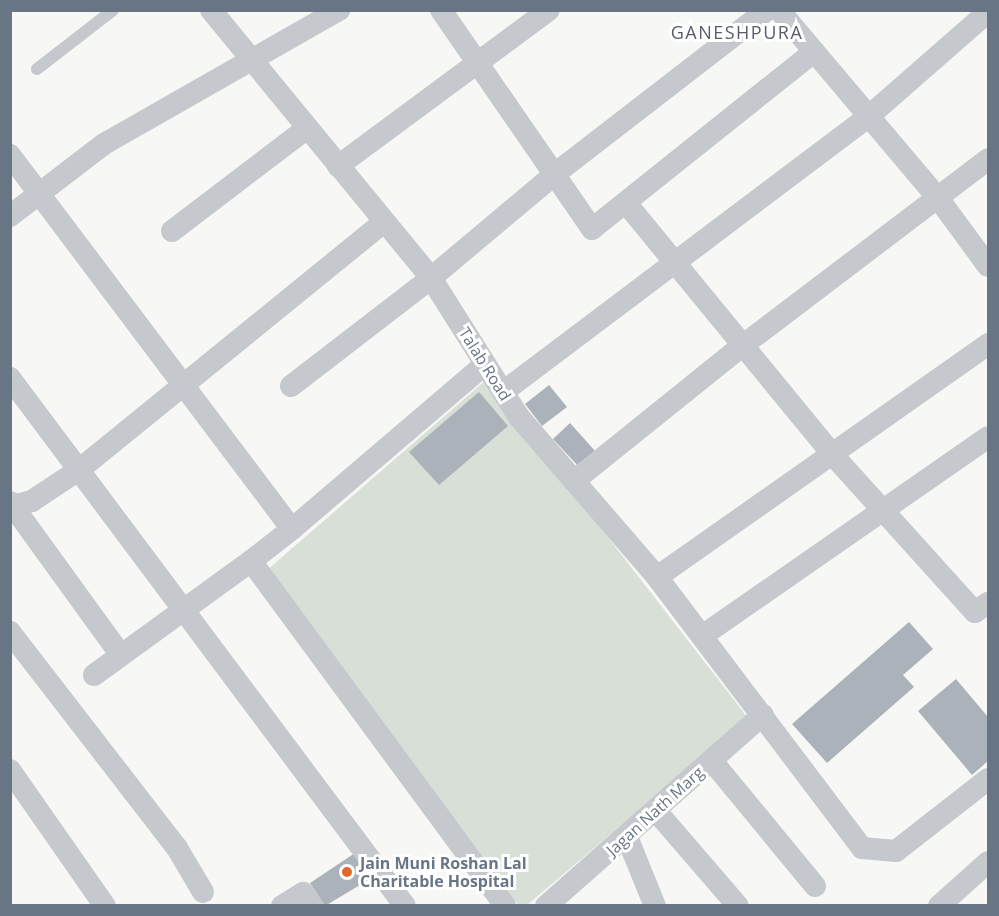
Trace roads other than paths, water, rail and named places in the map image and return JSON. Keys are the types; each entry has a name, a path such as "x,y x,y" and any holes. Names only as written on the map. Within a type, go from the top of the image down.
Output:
{"street":[{"name":"Talab Road","path":"211,10 431,278 519,417 657,577 862,848 896,851 986,786"},
{"path":"10,216 104,144 339,10"},
{"path":"441,10 556,173 592,229 814,52"},
{"path":"338,166 549,10"},
{"path":"291,386 431,278 556,173 767,10"},
{"path":"779,10 938,198 988,266"},
{"path":"503,392 868,117 988,12"},
{"path":"172,231 307,128"},
{"path":"10,155 292,529"},
{"path":"574,481 742,346 988,159"},
{"path":"626,203 676,261 742,346 832,454 984,614"},
{"path":"120,654 12,504 32,501 80,469 384,222"},
{"path":"657,577 988,344"},
{"path":"94,675 120,654 184,612 292,529 485,364"},
{"path":"10,378 405,906"},
{"path":"702,636 988,437"},
{"path":"251,561 505,906"},
{"path":"10,632 177,848 203,892"},
{"name":"Jagan Nath Marg","path":"546,906 569,898 627,837 763,715"},
{"path":"712,761 815,886"},
{"path":"10,770 105,906"},
{"path":"656,811 738,906"},
{"path":"627,837 656,906"},
{"path":"939,906 988,862"},
{"path":"282,906 303,893 312,906"}],"lane":[{"path":"37,69 113,10"}],"place":[{"name":"Jain Muni Roshan Lal Charitable Hospital","path":"347,872"}],"district":[{"name":"GANESHPURA","path":"737,32"}]}
